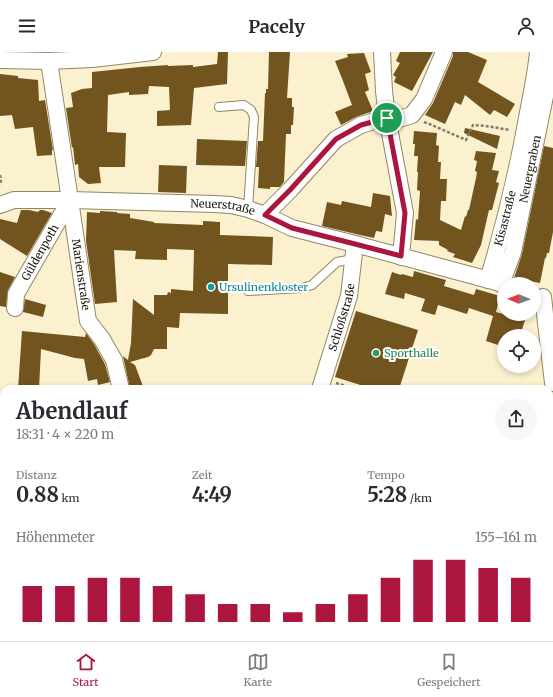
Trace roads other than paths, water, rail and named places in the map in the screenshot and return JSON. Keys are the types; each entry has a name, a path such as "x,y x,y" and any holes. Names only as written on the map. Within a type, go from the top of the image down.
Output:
{"street":[{"path":"0,60 49,61 92,59 153,52"},
{"path":"382,52 387,118 405,213 401,256"},
{"path":"265,215 290,190 336,139 361,125 387,118 399,119 412,114 424,99 444,52"},
{"name":"Kisastraße","path":"498,277 500,239 524,133 538,52"},
{"name":"Neuergraben","path":"501,277 513,252 551,67 552,52"},
{"path":"49,61 70,200"},
{"name":"Neuerstraße","path":"0,205 14,200 70,200 215,204 231,206 265,215 292,228 354,251 401,256 497,283"},
{"name":"Güldenpoth","path":"15,308 16,294 70,200"},
{"name":"Marienstraße","path":"70,200 88,321 102,339 114,360 120,385"},
{"name":"Schloßstraße","path":"321,385 349,296 354,251"},
{"path":"543,297 553,383"}],"lane":[{"path":"219,107 244,105 251,110 254,117 248,210"},
{"path":"248,291 302,288 312,285 337,262 354,251"}],"place":[{"name":"Ursulinenkloster","path":"211,287"},
{"name":"Sporthalle","path":"376,353"}]}
